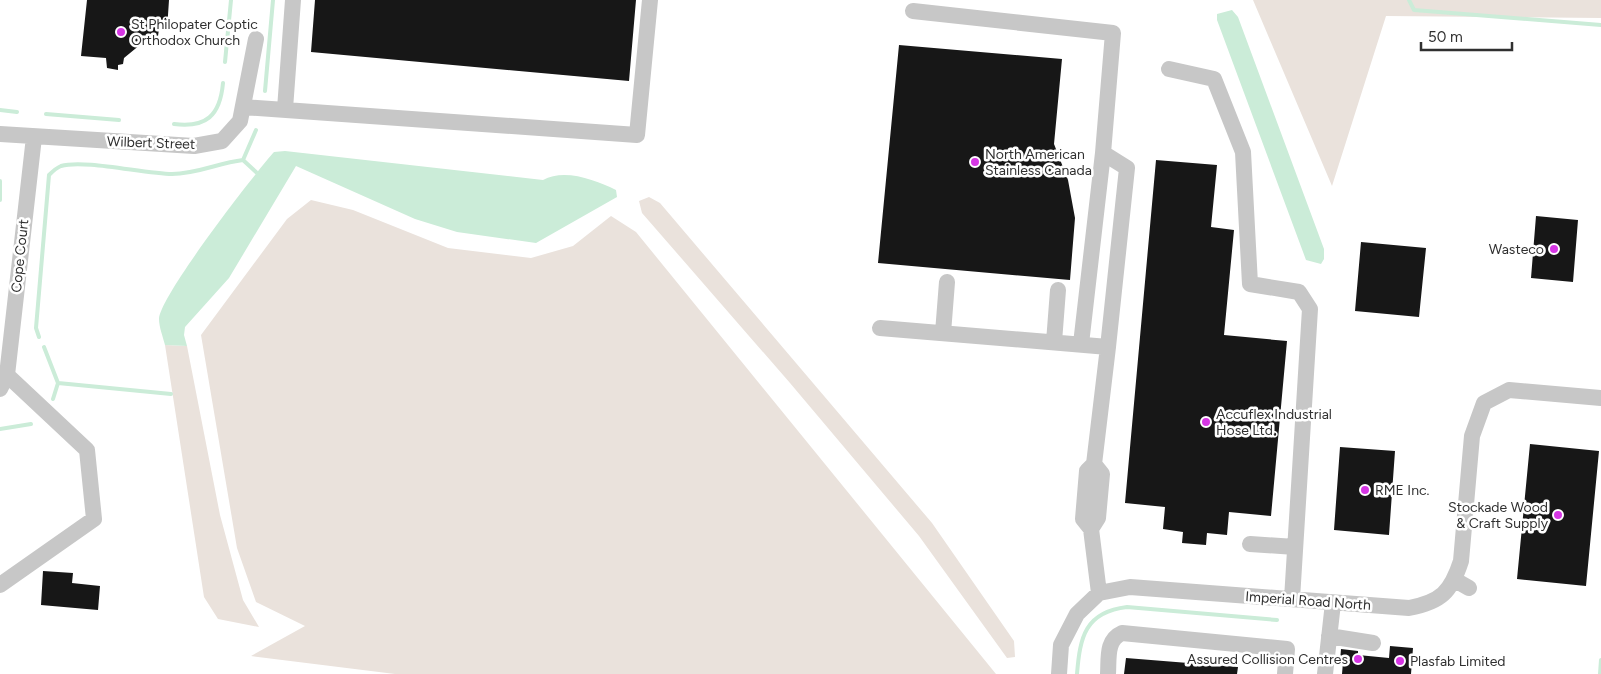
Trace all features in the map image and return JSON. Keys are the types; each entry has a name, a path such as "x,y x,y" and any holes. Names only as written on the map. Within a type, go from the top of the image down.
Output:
{"street":[{"path":"285,110 293,0"},
{"path":"243,106 636,135 650,0"},
{"path":"913,11 1113,33 1103,154 1081,344"},
{"name":"Wilbert Street","path":"0,134 194,146 222,141 240,121 256,39"},
{"path":"1169,69 1214,78 1243,152 1250,284 1299,292 1310,309 1292,599"},
{"name":"Cope Court","path":"4,382 34,137"},
{"path":"1059,674 1061,645 1077,614 1100,593 1091,529 1083,519 1087,472 1094,464 1127,168 1103,154"},
{"path":"942,333 947,282"},
{"path":"1054,342 1058,290"},
{"path":"880,328 1108,347"},
{"path":"0,585 94,519 86,450 4,382"},
{"name":"Imperial Road North","path":"1100,593 1130,587 1409,608 1428,605 1444,595 1455,580 1461,561 1472,436 1484,402 1509,390 1601,398"},
{"path":"1250,544 1295,547"},
{"path":"1455,580 1469,588"},
{"path":"1325,674 1333,602"},
{"path":"1108,674 1110,642 1115,636 1122,633 1287,649 1285,674"},
{"path":"1329,636 1373,643"}],"shaded area":[{"path":"1253,0 1601,0 1601,18 1386,16 1332,186"},
{"path":"1232,10 1238,17 1324,249 1324,259 1321,264 1306,260 1217,20 1217,14"},
{"path":"285,151 543,180 560,175 570,175 590,179 608,186 616,190 617,197 536,243 457,232 415,219 296,166 229,278 185,327 184,335 187,346 165,345 159,319 163,306 174,287 209,235 264,164 274,152"},
{"path":"649,197 660,203 932,523 1014,641 1015,657 1007,658 919,536 790,383 642,213 639,201"},
{"path":"311,200 353,210 448,248 531,258 573,246 611,216 636,232 996,674 395,674 251,656 305,626 256,602 237,548 201,335 287,219"},
{"path":"165,345 187,346 220,515 243,600 259,627 218,619 204,597"}],"building":[{"name":"St Philopater Coptic Orthodox Church","path":"87,0 169,0 167,30 159,29 158,36 152,35 124,58 123,64 118,65 118,70 107,68 106,58 81,56"},
{"path":"315,0 636,0 629,81 311,52"},
{"name":"North American Stainless Canada","path":"899,45 1062,59 1054,144 1068,180 1075,218 1070,280 878,263"},
{"name":"Accuflex Industrial Hose Ltd.","path":"1156,160 1217,165 1211,227 1234,230 1224,335 1287,341 1271,516 1229,512 1227,535 1207,533 1206,545 1182,543 1183,532 1163,529 1165,507 1125,503"},
{"name":"Wasteco","path":"1536,216 1578,220 1573,282 1531,278"},
{"path":"1361,242 1426,248 1419,317 1355,311"},
{"name":"Stockade Wood & Craft Supply","path":"1530,444 1599,451 1586,586 1517,579"},
{"name":"RME Inc.","path":"1340,447 1395,451 1389,535 1334,530"},
{"path":"43,571 73,573 72,583 100,586 98,610 41,605"},
{"path":"1390,646 1413,648 1411,674 1342,674 1343,662 1340,662 1341,649 1358,651 1358,655 1389,658"},
{"path":"1126,658 1238,667 1237,674 1124,674"}],"waterway":[{"path":"225,62 231,0"},
{"path":"265,91 273,0"},
{"path":"1409,0 1414,10 1601,25"},
{"path":"174,124 195,124 203,121 215,112 219,104 223,83"},
{"path":"0,110 17,112"},
{"path":"46,114 119,120"},
{"path":"39,337 36,328 49,175 52,172 61,166 84,164 181,174 243,160 256,130"},
{"path":"243,160 256,172"},
{"path":"0,181 0,200"},
{"path":"44,347 58,383 53,399"},
{"path":"58,383 171,394"},
{"path":"0,429 31,424"},
{"path":"1077,674 1080,649 1087,628 1102,614 1113,610 1127,607 1277,620"},
{"path":"1600,674 1601,660"}],"place":[{"name":"St Philopater Coptic Orthodox Church","path":"121,32"},
{"name":"North American Stainless Canada","path":"975,162"},
{"name":"Wasteco","path":"1554,249"},
{"name":"Accuflex Industrial Hose Ltd.","path":"1206,422"},
{"name":"RME Inc.","path":"1365,490"},
{"name":"Stockade Wood & Craft Supply","path":"1558,515"},
{"name":"Assured Collision Centres","path":"1358,659"},
{"name":"Plasfab Limited","path":"1400,661"}]}
